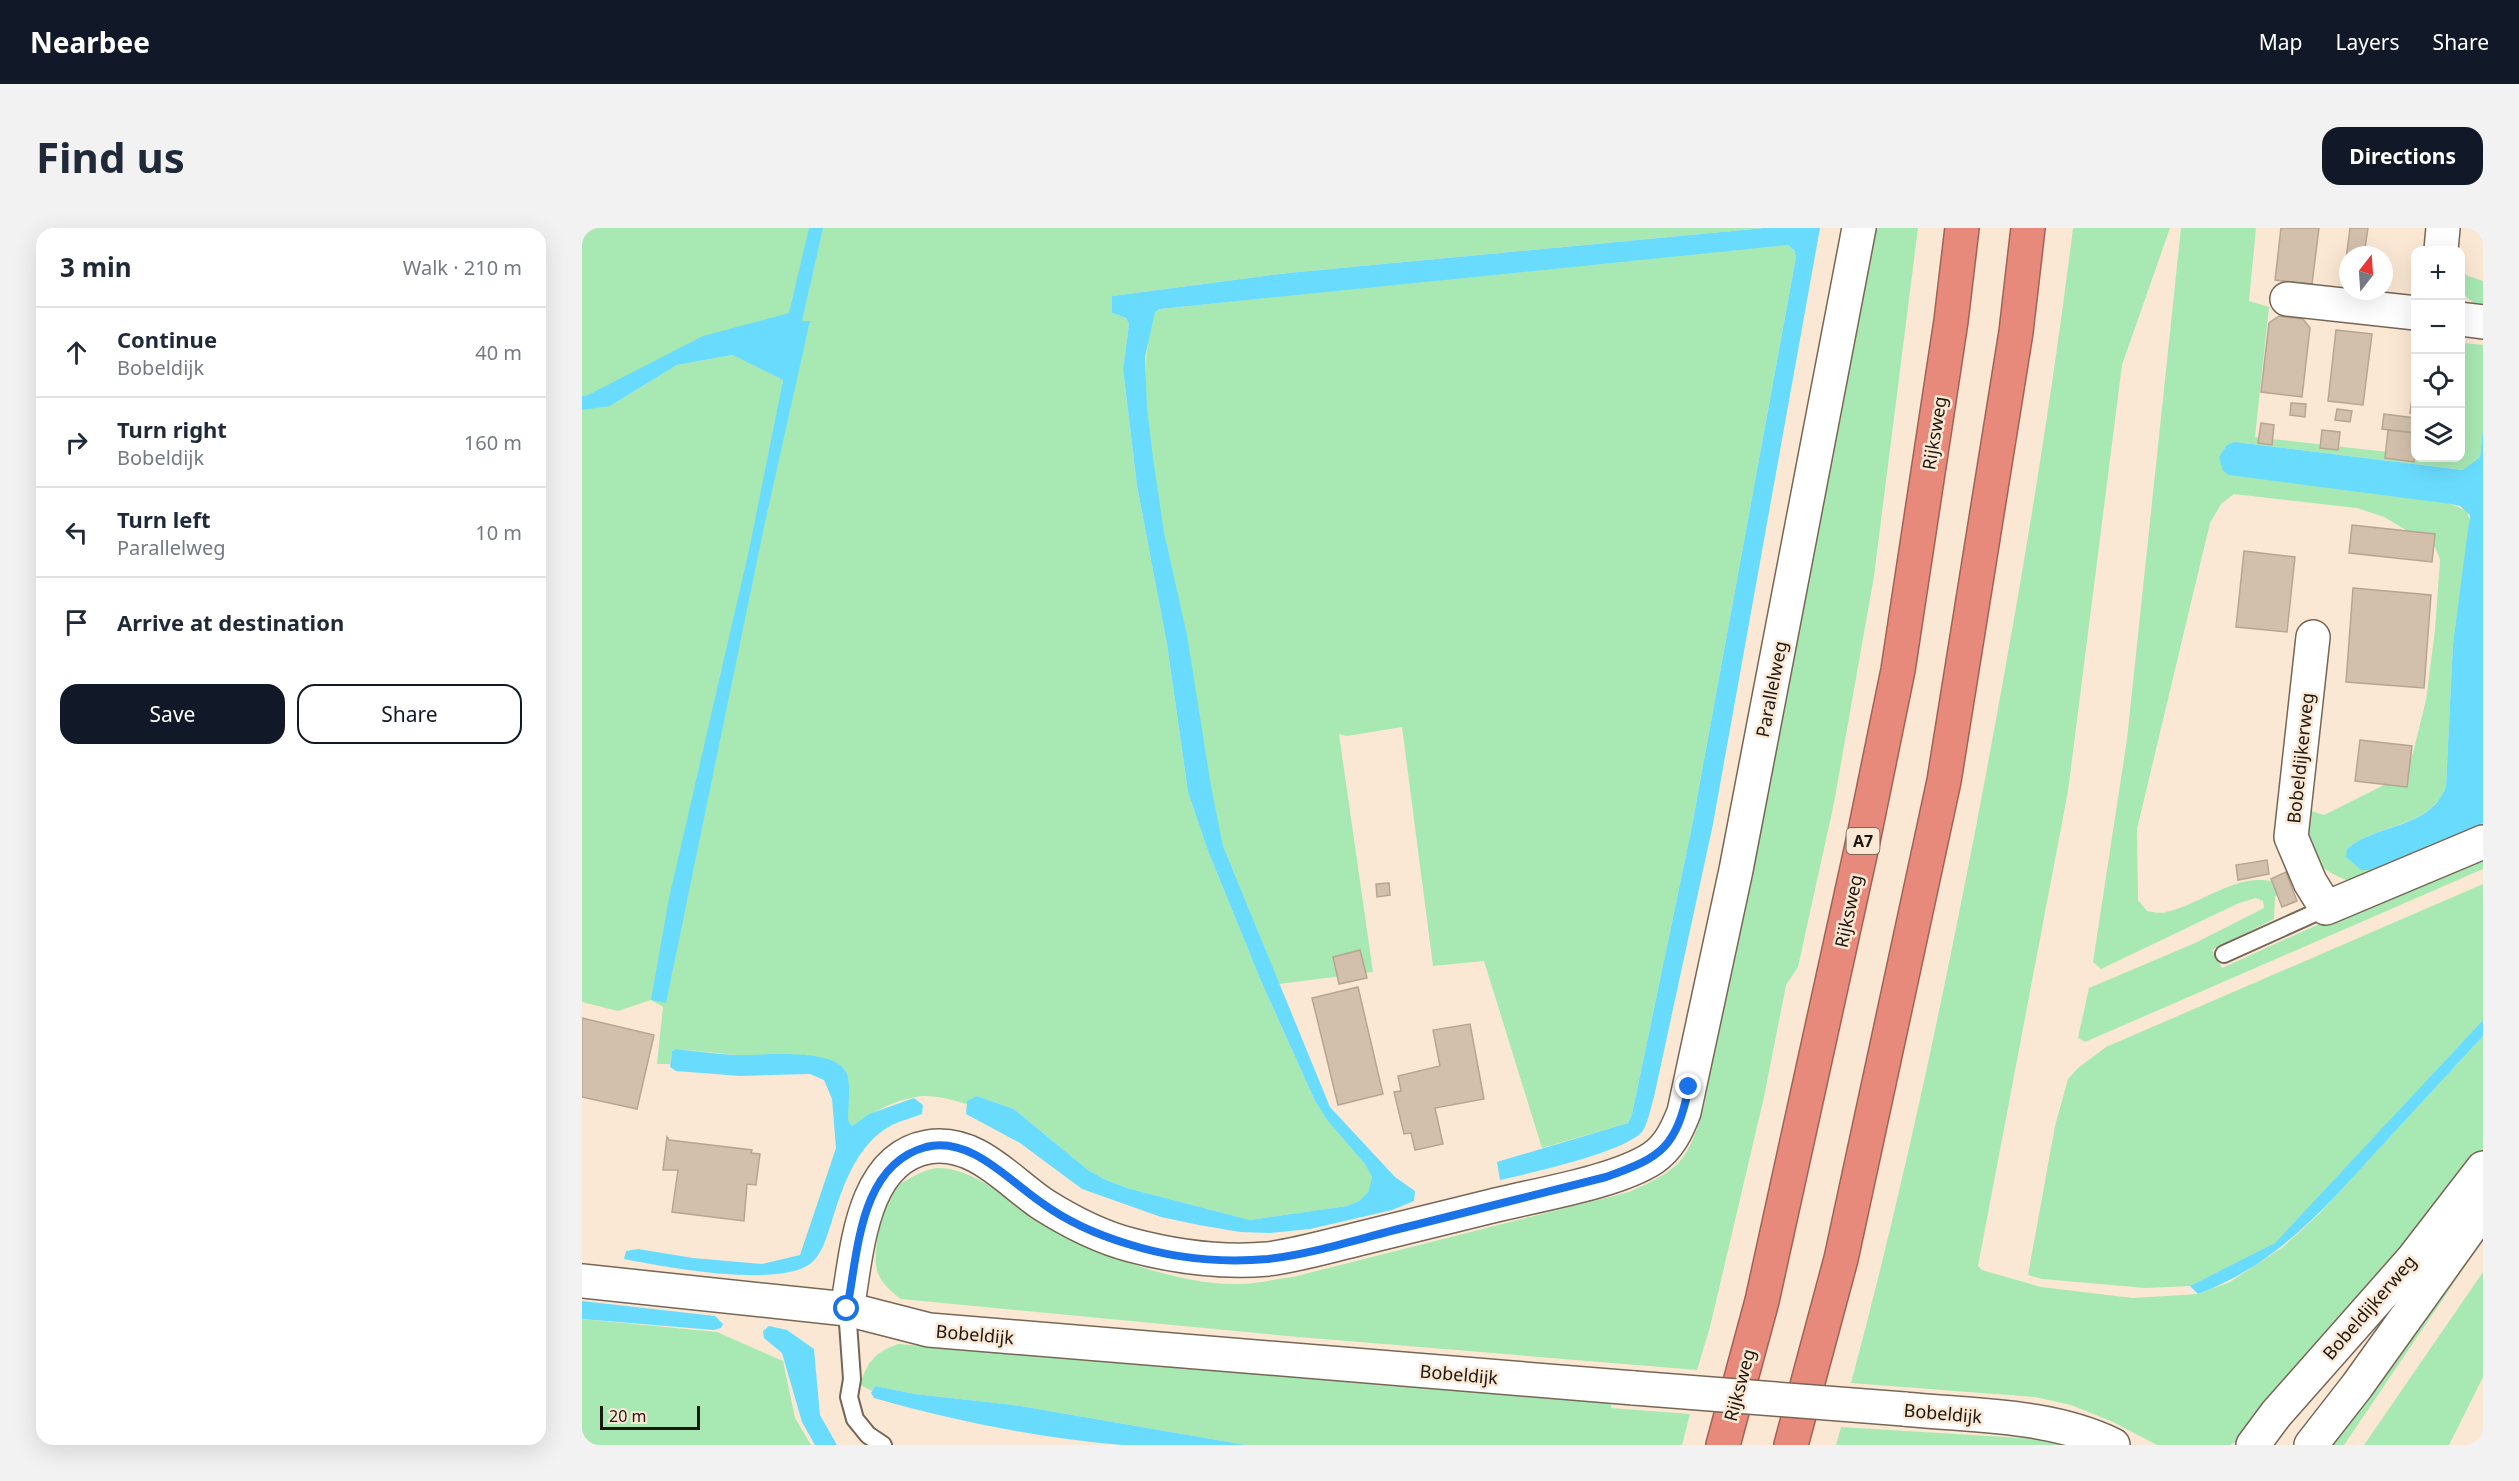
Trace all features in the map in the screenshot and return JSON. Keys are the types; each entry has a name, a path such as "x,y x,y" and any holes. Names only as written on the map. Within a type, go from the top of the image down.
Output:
{"highway":[{"name":"Rijksweg","path":"1723,1445 1762,1301 1861,852 1898,670 1952,321 1962,228"},
{"path":"1791,1445 1841,1259 1944,782 2016,332 2028,228"}],"street":[{"name":"Parallelweg","path":"847,1309 864,1219 873,1192 885,1173 898,1160 927,1147 943,1146 980,1156 1043,1204 1092,1232 1131,1245 1218,1261 1269,1258 1324,1247 1606,1177 1653,1158 1667,1145 1684,1112 1736,870 1859,228"},
{"path":"2441,246 2443,228"},
{"path":"2288,299 2411,313"},
{"path":"2465,320 2483,322"},
{"name":"Bobeldijkerweg","path":"2313,637 2291,837 2310,882 2326,908"},
{"path":"2326,908 2483,842"},
{"name":"Bobeldijkerweg","path":"2253,1445 2276,1414 2412,1260 2483,1168"},
{"name":"Bobeldijkerweg","path":"2312,1445 2358,1386 2483,1210"},
{"name":"Bobeldijk","path":"582,1281 847,1309 929,1330 1904,1409 2034,1422 2073,1429 2113,1445"}],"lane":[{"path":"2224,954 2326,908"},
{"path":"847,1309 852,1379 849,1397 855,1419 868,1435 883,1445"}],"green space":[{"path":"582,228 1764,228 1288,273 1112,296 1112,313 1126,318 1129,324 1123,369 1137,486 1167,644 1188,792 1208,851 1261,981 1315,1101 1327,1120 1366,1164 1372,1177 1368,1192 1359,1201 1347,1206 1250,1220 1127,1188 1088,1170 1014,1109 977,1096 966,1104 930,1096 906,1099 877,1111 852,1126 848,1120 848,1090 808,1055 737,1055 676,1049 672,1051 670,1064 657,1064 663,1007 651,1000 618,1011 582,1002 582,404 610,406 677,365 734,355 783,380 753,536 810,321 743,330 582,401"},
{"path":"1868,228 1918,228 1874,576 1834,803 1798,967 1786,985 1764,1097 1710,1327 1697,1370 1287,1336 901,1299 893,1293 878,1274 876,1260 877,1241 888,1198 899,1185 927,1170 938,1168 953,1170 981,1181 1045,1225 1112,1257 1191,1280 1239,1284 1293,1277 1629,1192 1660,1177 1680,1161 1693,1139 1704,1106"},
{"path":"2073,228 2170,228 2122,365 2068,791 1978,1266 1982,1270 2041,1287 2133,1298 2198,1294 2230,1282 2283,1247 2320,1213 2483,1036 2483,1153 2248,1435 2230,1445 2157,1445 2113,1422 2071,1405 2035,1397 1851,1383 1892,1223 1946,980 1978,817 2037,483"},
{"path":"2181,228 2256,228 2249,301 2269,307 2255,437 2411,455 2411,462 2465,462 2465,343 2483,345 2483,429 2480,457 2464,470 2235,442 2451,504 2467,511 2470,522 2453,643 2446,786 2439,800 2416,818 2373,834 2347,849 2371,870 2483,823 2483,833 2352,882 2327,870 2319,863 2310,847 2305,809 2324,815 2398,778 2406,771 2413,753 2426,700 2435,630 2440,560 2435,547 2384,517 2357,508 2234,494 2221,504 2210,523 2137,829 2138,900 2147,911 2164,913 2247,881 2275,882 2280,892 2275,897 2274,919 2212,950 2222,968 2370,901 2483,855 2483,869 2085,1042 2078,1038 2089,988 2195,943 2264,908 2263,901 2256,898 2239,903 2101,969 2093,962 2127,739"},
{"path":"1783,244 1792,248 1796,257 1691,831 1632,1114 1628,1123 1542,1148 1484,961 1433,966 1402,727 1347,736 1339,734 1373,972 1279,984 1223,846 1217,823 1150,447 1146,374 1148,341 1155,312 1160,309"},
{"path":"2465,274 2483,281 2483,308 2465,295"},
{"path":"2483,884 2483,1020 2275,1243 2190,1286 2146,1288 2042,1279 2028,1275 2055,1126 2068,1079 2078,1068 2106,1047"},
{"path":"2483,1224 2483,1240 2344,1445 2320,1445"},
{"path":"2483,1272 2483,1377 2449,1445 2364,1445"},
{"path":"582,1319 717,1332 783,1361 795,1418 811,1445 582,1445"},
{"path":"898,1344 1611,1402 1611,1408 1690,1414 1682,1445 1246,1445 1014,1405 915,1394 875,1386 872,1391 860,1385 873,1359"},
{"path":"1841,1427 2040,1439 2064,1445 1836,1445"}],"water":[{"path":"809,228 823,228 802,321 810,321 764,527 666,1003 651,1000 669,898 749,550 783,380 733,355 677,365 610,406 582,410 582,396 703,336 789,313"},
{"path":"1764,228 1820,228 1713,824 1654,1097 1642,1132 1631,1140 1596,1155 1500,1180 1497,1162 1628,1123 1632,1114 1691,831 1796,257 1794,250 1788,245 1160,309 1155,312 1145,357 1147,408 1153,458 1164,532 1187,635 1223,846 1330,1107 1395,1177 1415,1191 1414,1201 1392,1210 1310,1229 1270,1233 1240,1232 1199,1225 1161,1217 1082,1189 1020,1143 966,1114 967,1101 977,1096 1014,1109 1088,1170 1104,1179 1127,1188 1250,1220 1347,1206 1359,1201 1368,1192 1372,1177 1365,1164 1327,1120 1315,1101 1261,981 1208,851 1188,792 1167,644 1137,486 1123,369 1129,324 1126,318 1112,313 1112,296 1288,273"},
{"path":"2483,429 2483,823 2371,870 2361,870 2346,857 2347,849 2373,834 2416,818 2439,800 2446,786 2453,643 2470,515 2460,506 2451,504 2229,475 2223,471 2219,457 2227,445 2235,442 2463,470 2480,457"},
{"path":"2483,1020 2483,1036 2318,1214 2275,1251 2226,1282 2198,1294 2190,1286 2275,1243"},
{"path":"676,1049 736,1055 796,1054 828,1059 840,1065 847,1074 848,1120 852,1126 869,1114 914,1098 923,1105 922,1114 896,1123 879,1133 860,1155 840,1196 823,1246 818,1256 810,1264 794,1271 747,1275 666,1267 624,1259 626,1251 638,1249 693,1258 762,1264 800,1255 836,1148 832,1099 824,1080 810,1074 740,1076 676,1071 670,1067 672,1051"},
{"path":"582,1301 715,1316 723,1324 721,1328 714,1330 582,1319"},
{"path":"769,1326 787,1330 814,1349 820,1415 837,1445 815,1445 802,1422 782,1353 764,1338 763,1331"},
{"path":"875,1386 915,1394 1014,1405 1246,1445 1122,1445 1028,1433 935,1414 874,1398 871,1393"}],"building":[{"path":"2281,228 2319,228 2312,284 2275,280"},
{"path":"2350,228 2368,228 2365,246 2348,246"},
{"path":"2279,316 2303,319 2310,328 2302,397 2261,392 2269,323"},
{"path":"2336,330 2372,334 2363,405 2328,401"},
{"path":"2291,403 2306,404 2305,417 2290,415"},
{"path":"2337,409 2352,411 2350,422 2335,420"},
{"path":"2384,414 2411,417 2411,433 2382,429"},
{"path":"2261,423 2274,425 2272,445 2258,443"},
{"path":"2322,430 2340,432 2338,450 2320,448"},
{"path":"2388,430 2411,432 2411,462 2385,458"},
{"path":"2352,525 2435,534 2432,562 2349,553"},
{"path":"2244,551 2295,557 2287,632 2236,627"},
{"path":"2353,588 2431,595 2424,688 2346,682"},
{"path":"2360,740 2412,746 2407,787 2355,781"},
{"path":"2267,860 2269,874 2238,880 2236,865"},
{"path":"2286,872 2297,901 2282,907 2271,879"},
{"path":"1389,883 1390,895 1377,897 1376,884"},
{"path":"1360,950 1367,978 1339,984 1333,957"},
{"path":"1358,987 1383,1094 1338,1105 1312,998"},
{"path":"582,1018 654,1035 637,1109 582,1097"},
{"path":"1470,1024 1484,1099 1435,1108 1443,1144 1415,1150 1411,1133 1404,1134 1394,1092 1401,1091 1398,1076 1440,1066 1433,1030"},
{"path":"667,1137 669,1140 752,1150 751,1153 760,1154 756,1185 747,1184 744,1221 672,1212 678,1170 663,1170"}],"route":[{"path":"847,1309 864,1219 873,1192 885,1173 898,1160 927,1147 943,1146 980,1156 1043,1204 1092,1232 1131,1245 1218,1261 1269,1258 1324,1247 1606,1177 1634,1167 1653,1158 1667,1145 1678,1128 1689,1087"}]}
